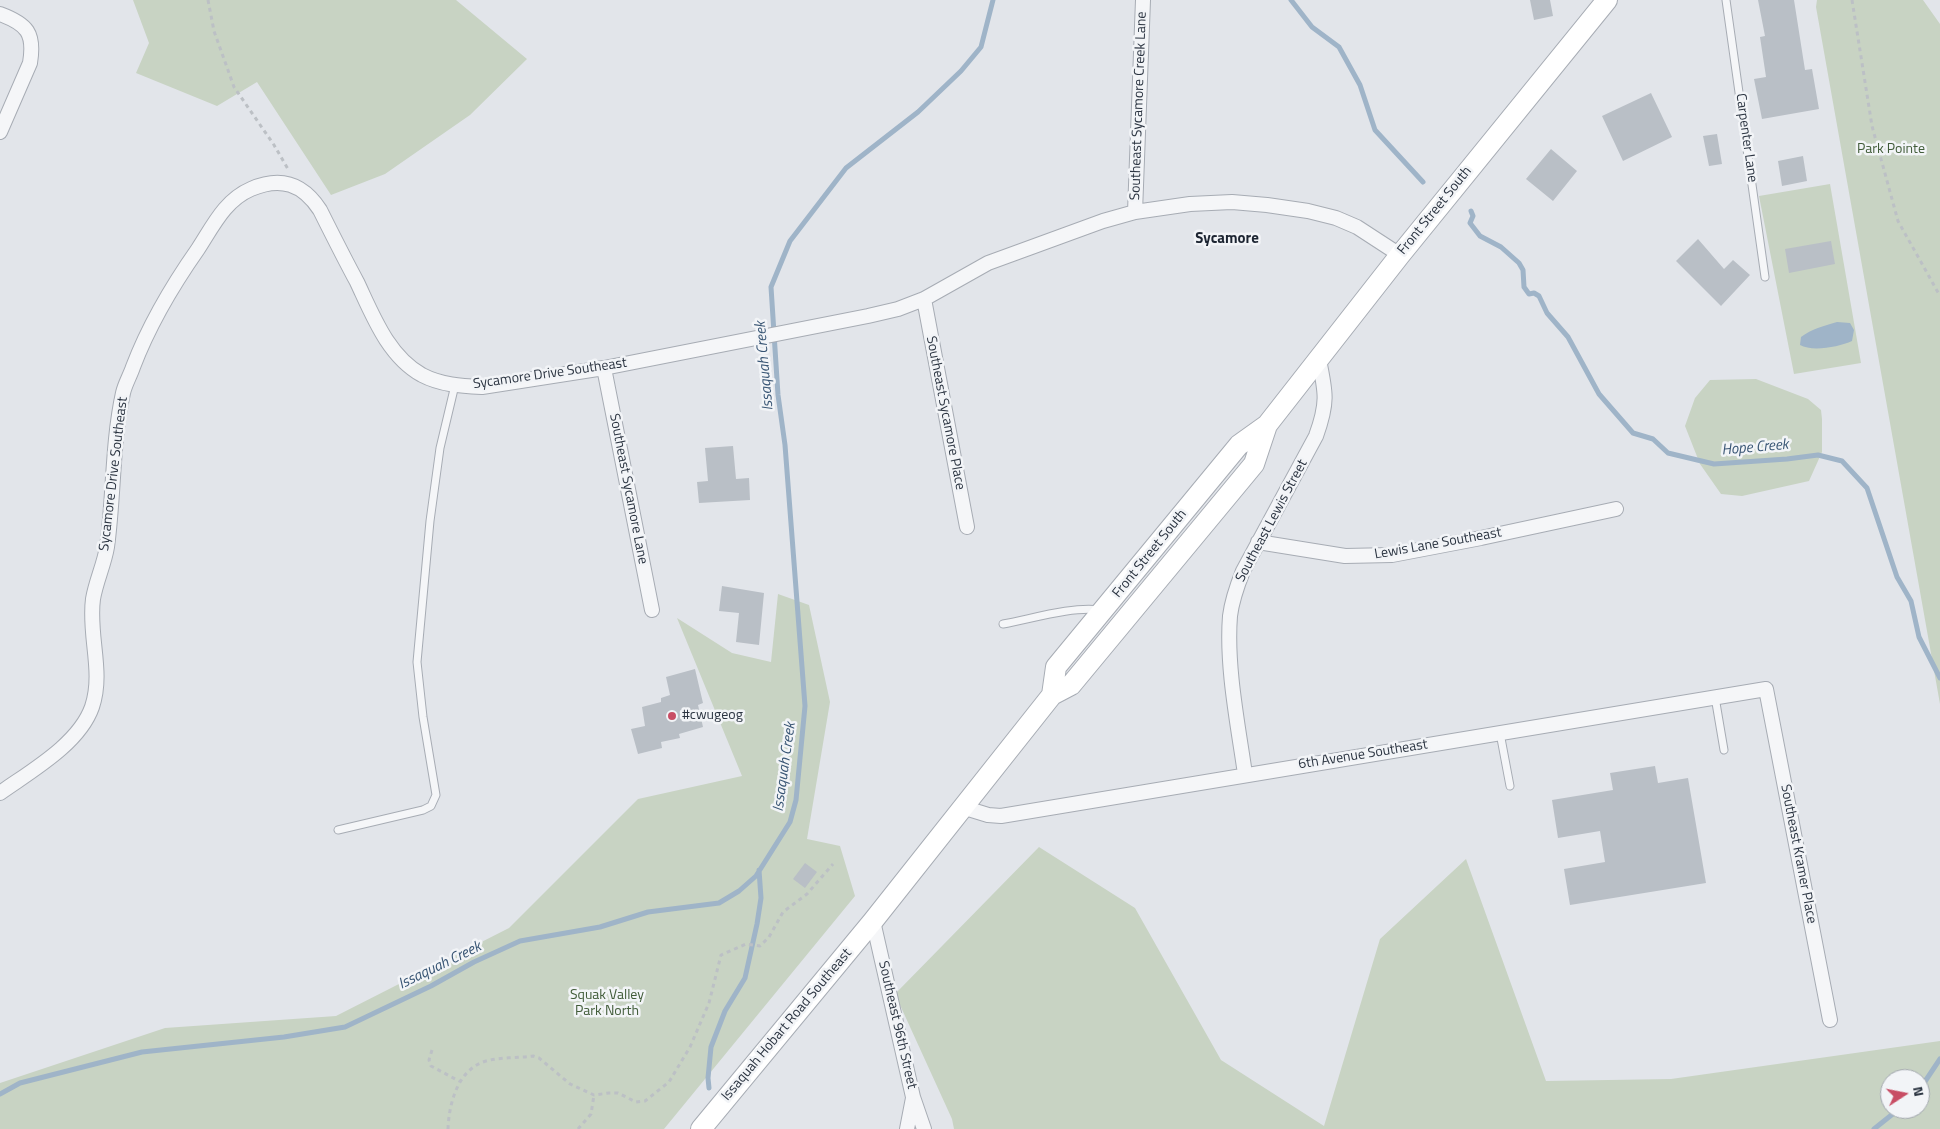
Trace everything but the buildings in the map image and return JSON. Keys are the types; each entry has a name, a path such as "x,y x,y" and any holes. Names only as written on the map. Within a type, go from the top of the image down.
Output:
{"main road":[{"name":"Front Street South","path":"1052,695 1056,666 1239,445 1267,425 1400,255 1607,0"},
{"name":"Front Street South","path":"873,921 1052,695 1071,685 1254,464 1267,425"},
{"path":"1148,556 1166,571"},
{"name":"Issaquah Hobart Road Southeast","path":"701,1129 873,921"}],"street":[{"name":"Southeast Sycamore Creek Lane","path":"1135,212 1143,0"},
{"path":"0,14 26,28 31,40 32,51 30,63 0,132"},
{"name":"Sycamore Drive Southeast","path":"0,793 74,738 87,719 92,706 96,670 92,615 93,599 107,549 117,431 124,391 154,318 186,266 227,205 241,193 255,187 286,183 298,187 311,196 320,210 377,324 392,348 408,366 424,376 444,384 482,387 604,368 898,309 924,299 988,263 1085,228 1135,212 1190,204 1232,202 1308,211 1336,218 1357,227 1400,255"},
{"name":"Southeast Sycamore Place","path":"924,299 966,527"},
{"name":"Southeast Lewis Street","path":"1245,774 1231,668 1230,615 1243,571 1316,436 1321,422 1326,407 1326,395 1319,360"},
{"name":"Southeast Sycamore Lane","path":"604,368 652,610"},
{"name":"Lewis Lane Southeast","path":"1258,542 1345,556 1392,555 1616,509"},
{"name":"6th Avenue Southeast","path":"962,807 988,815 1001,816 1766,688"},
{"name":"Southeast Kramer Place","path":"1766,688 1830,1020"},
{"name":"Southeast 96th Street","path":"873,921 913,1097 924,1129"},
{"path":"906,1129 913,1097"}],"lane":[{"name":"Carpenter Lane","path":"1726,0 1765,277"},
{"path":"338,830 423,810 431,806 436,795 423,718 418,662 430,521 440,448 455,385"},
{"path":"1003,624 1074,610 1090,609 1103,611"},
{"path":"1715,697 1724,750"},
{"path":"1500,732 1510,786"}],"path":[{"path":"208,0 214,31 234,86 274,145 298,187"},
{"path":"1852,0 1872,126 1898,221 1940,296"},
{"path":"448,1127 450,1110 459,1080 476,1066 486,1062 533,1056 539,1058 570,1084 594,1096 609,1093 618,1094 636,1102 645,1101 669,1082 690,1047 709,1003 721,955 746,944 760,946 769,938 783,912 807,894 833,864"},
{"path":"432,1050 429,1060 430,1066 459,1080"},
{"path":"578,1129 592,1114 594,1096"}],"green space":[{"path":"133,0 456,0 527,59 470,115 385,174 331,195 257,82 217,106 136,73 149,43"},
{"name":"Park Pointe","path":"1817,0 1923,0 1940,24 1940,704 1816,7"},
{"path":"1830,184 1861,363 1794,374 1759,196"},
{"path":"1756,379 1808,399 1821,410 1822,452 1809,481 1742,496 1721,494 1700,464 1685,426 1695,398 1710,380"},
{"name":"Squak Valley Park North","path":"778,594 809,605 830,702 807,839 840,846 855,896 664,1129 0,1129 0,1083 165,1028 336,1016 509,928 638,799 742,776 677,618 732,653 771,662"},
{"path":"1039,847 1135,908 1221,1060 1324,1126 1380,939 1466,859 1546,1081 1671,1079 1940,1041 1940,1129 954,1129 952,1119 895,994"}],"water":[{"path":"1837,322 1850,323 1854,330 1852,341 1826,348 1811,348 1800,345 1801,337 1805,334"}],"waterway":[{"name":"Issaquah Creek","path":"0,1094 20,1083 142,1052 284,1037 345,1027 520,941 600,927 648,912 719,903 739,891 756,876 790,822 796,800 805,706 785,445 778,395 771,287 790,241 846,168 918,112 961,71 981,47 993,0"},
{"name":"Hope Creek","path":"1291,0 1312,27 1339,47 1360,85 1375,130 1423,182"},
{"name":"Hope Creek","path":"1471,211 1473,216 1470,223 1480,236 1501,247 1519,263 1523,270 1524,287 1529,294 1534,293 1539,296 1547,313 1568,337 1599,394 1633,433 1653,439 1668,453 1714,464 1818,455 1842,461 1867,488 1897,577 1911,601 1919,637 1940,678"},
{"path":"709,1088 711,1047 725,1011 745,978 761,898 759,870"},
{"name":"Hope Creek","path":"1930,1074 1940,1059"},
{"name":"Hope Creek","path":"1874,1129 1886,1119"}],"place":[{"name":"#cwugeog","path":"672,716"}],"district":[{"name":"Sycamore","path":"1227,239"}]}
